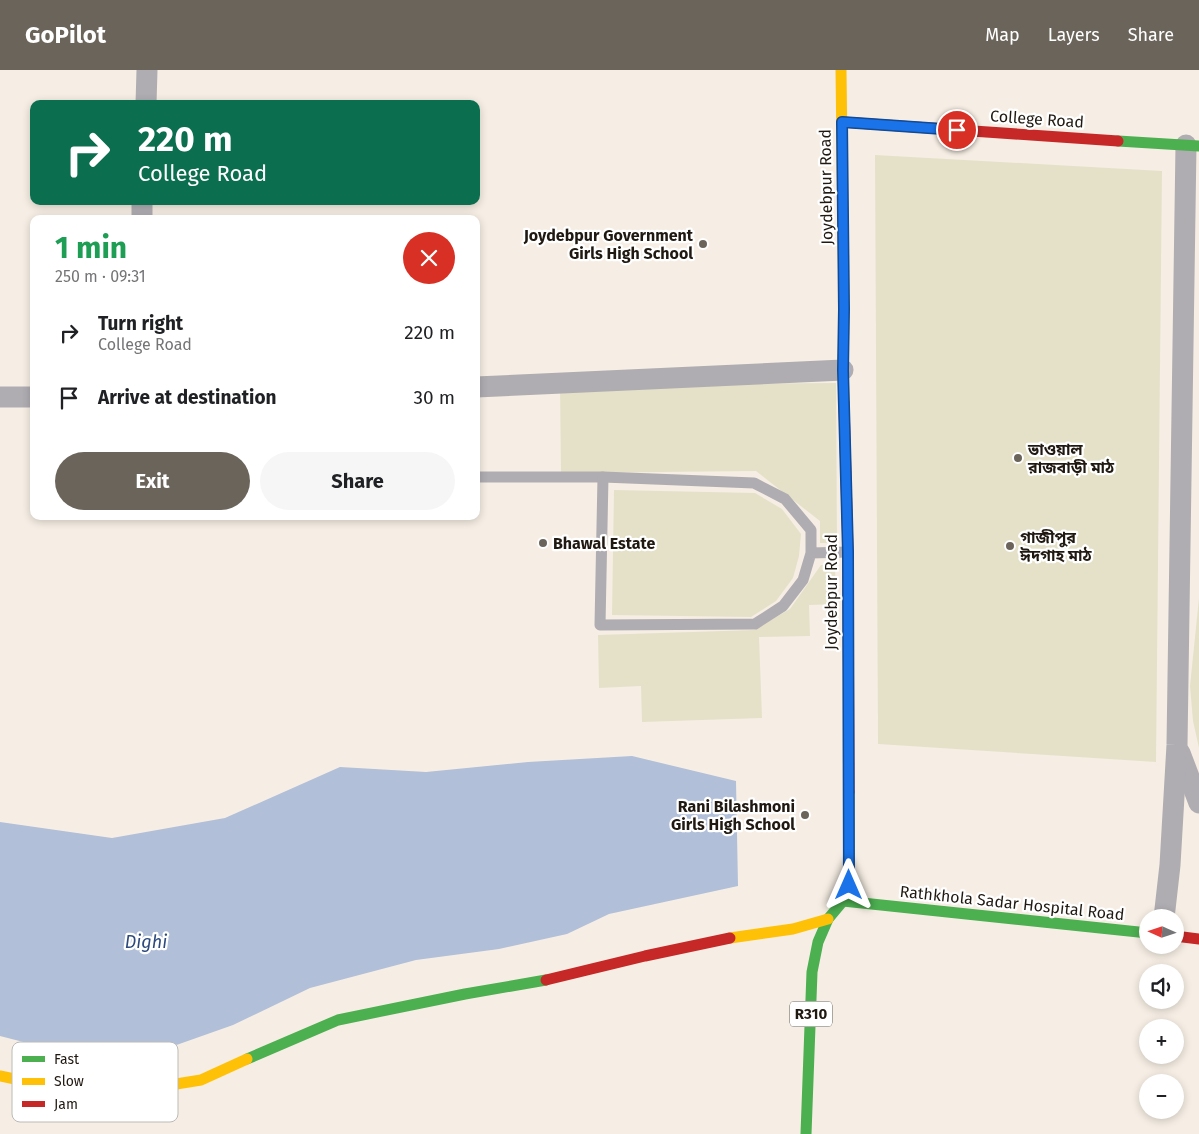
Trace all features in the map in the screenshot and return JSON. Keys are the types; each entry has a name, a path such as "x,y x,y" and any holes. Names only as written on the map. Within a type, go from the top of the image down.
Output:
{"main road":[{"name":"Joydebpur Road","path":"806,1134 812,972 818,942 828,919 843,901 849,885 848,552 843,370 841,70"},
{"name":"College Road","path":"842,122 1192,146"},
{"name":"Rathkhola Sadar Hospital Road","path":"843,901 1139,932"},
{"path":"178,1084 201,1080 270,1048 338,1020 464,994 550,979 645,956 741,936 793,929 828,919"},
{"path":"1184,937 1199,939"}],"street":[{"path":"146,100 147,70"},
{"path":"1165,909 1170,865 1177,745 1192,146"},
{"path":"480,387 843,370"},
{"path":"0,397 30,397"},
{"path":"1177,745 1199,803"}],"lane":[{"path":"480,477 603,477 754,484 785,500 810,530 811,553 803,580 782,606 755,624 600,625 603,477"},
{"path":"811,553 848,552"}],"shaded area":[{"name":"ভাওয়াল রাজবাড়ী মাঠ","path":"875,155 1162,171 1156,762 878,744"},
{"path":"836,383 837,543 820,543 820,521 756,471 561,473 560,385"},
{"path":"614,490 755,493 782,509 801,534 799,556 793,578 776,601 751,617 612,615"},
{"path":"821,565 835,565 836,604 809,605 810,636 759,637 762,718 642,722 641,686 599,688 598,635 754,630 790,609"},
{"path":"1199,598 1199,748 1193,721 1190,686"}],"water":[{"name":"Dighi","path":"632,756 736,781 738,886 609,914 567,934 499,949 416,960 310,988 233,1025 178,1044 178,1042 23,1042 0,1036 0,822 112,838 225,818 340,767 426,772 528,762"}],"traffic: fast":[{"path":"1118,141 1199,146"},
{"path":"806,1134 812,972 818,942 828,919 843,901 849,885 849,792"},
{"path":"843,901 1139,932"},
{"path":"247,1059 338,1020 465,994 546,980"}],"traffic: slow":[{"path":"841,70 844,403"},
{"path":"730,938 793,929 828,919"},
{"path":"178,1084 201,1080 247,1059"},
{"path":"0,1076 12,1079"}],"traffic: jam":[{"path":"842,122 1118,141"},
{"path":"844,403 848,552 849,792"},
{"path":"1184,937 1199,939"},
{"path":"546,980 730,938"}],"place":[{"name":"Joydebpur Government Girls High School","path":"703,244"},
{"name":"ভাওয়াল রাজবাড়ী মাঠ","path":"1018,458"},
{"name":"Bhawal Estate","path":"543,543"},
{"name":"গাজীপুর ঈদগাহ মাঠ","path":"1010,546"},
{"name":"Rani Bilashmoni Girls High School","path":"805,815"}],"route":[{"path":"849,885 848,552 843,370 842,122 957,130"}]}
